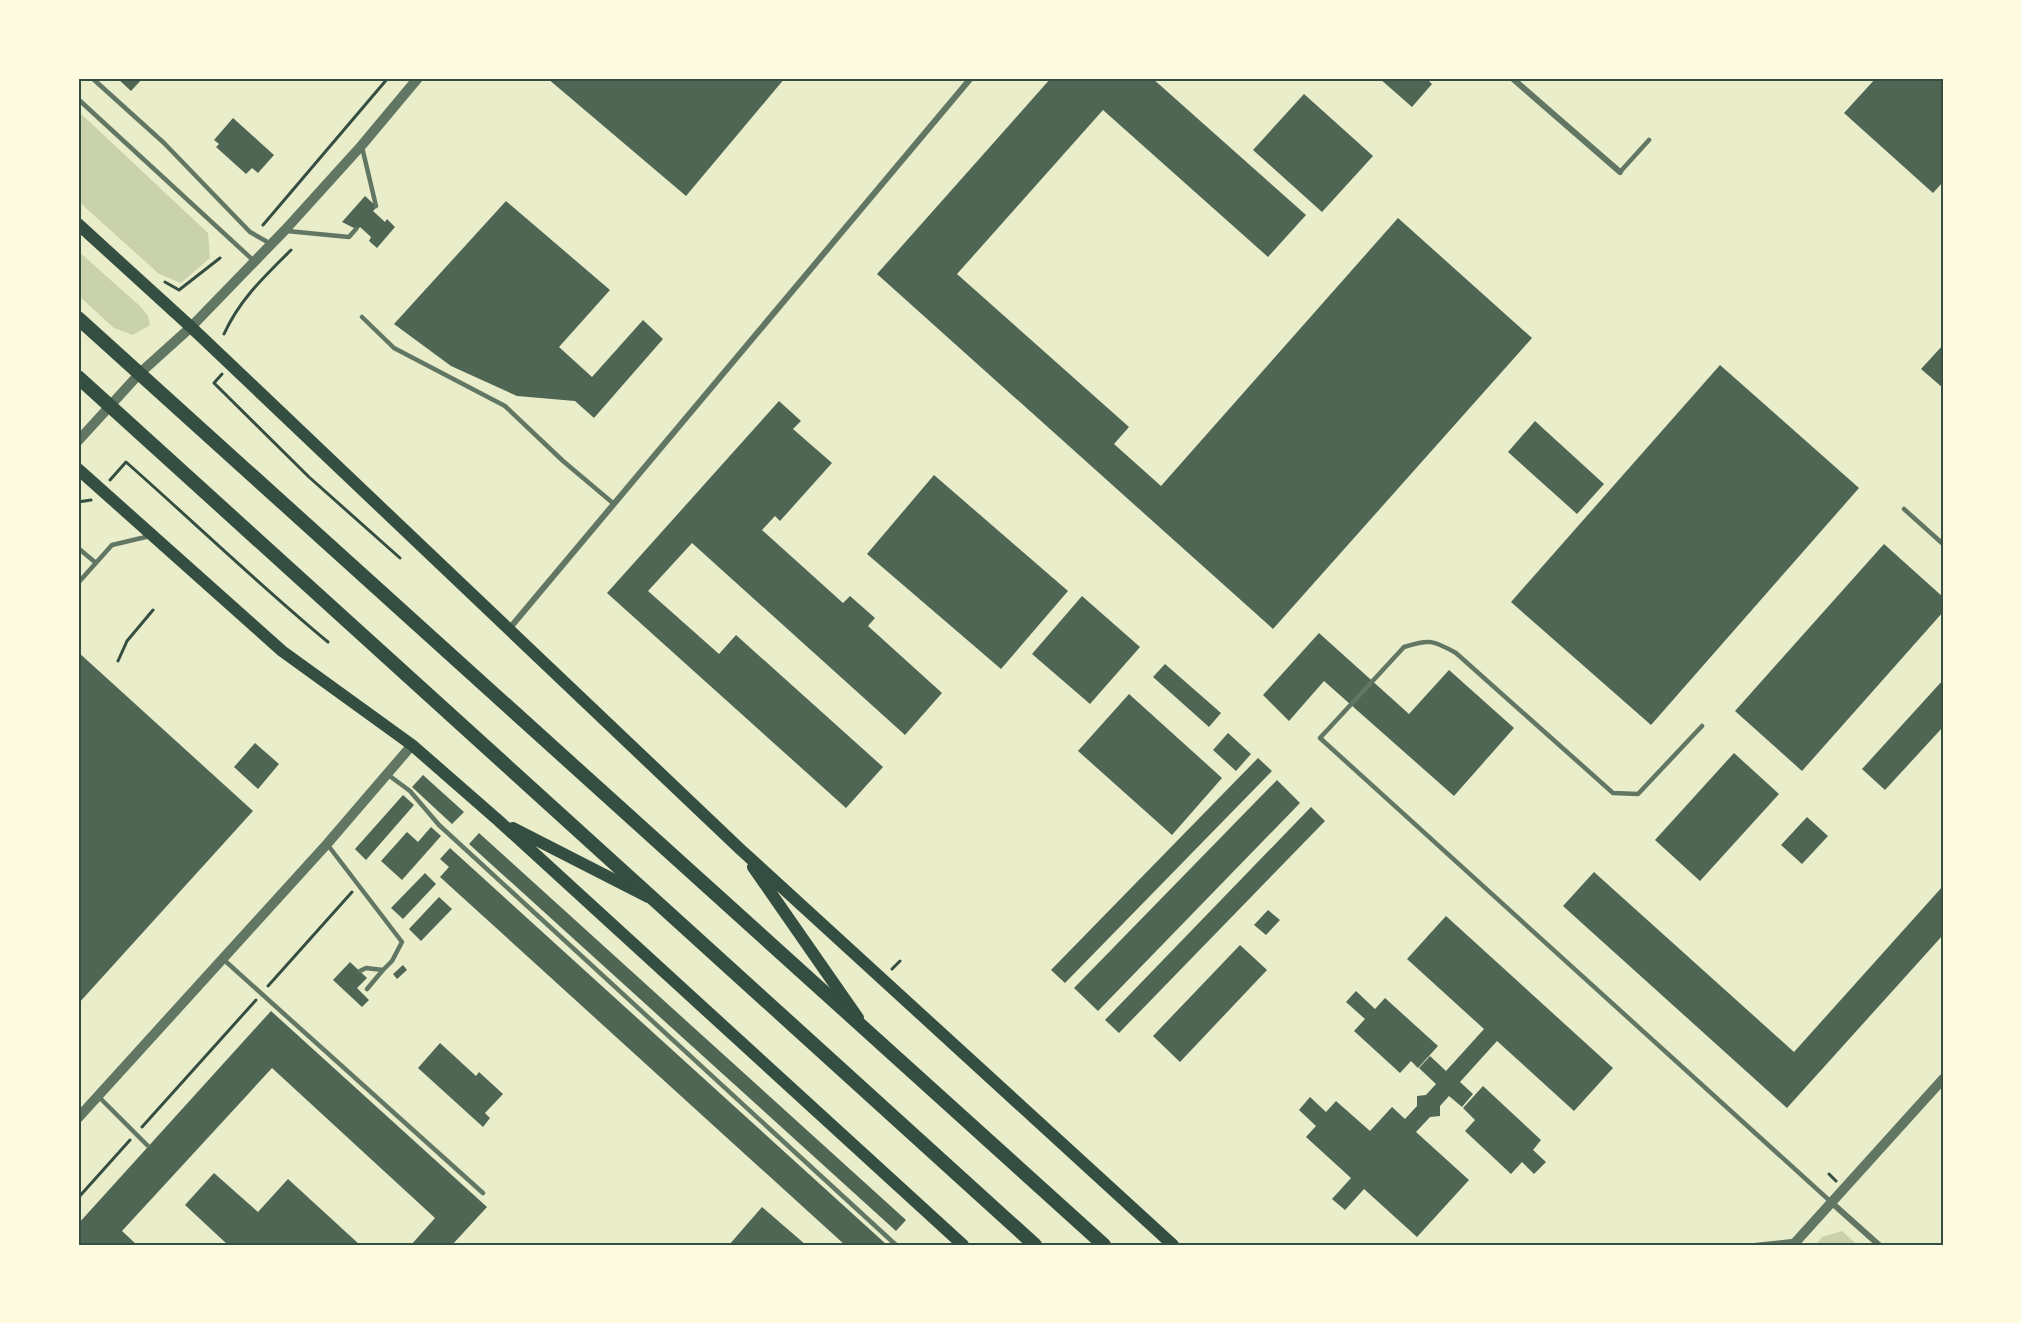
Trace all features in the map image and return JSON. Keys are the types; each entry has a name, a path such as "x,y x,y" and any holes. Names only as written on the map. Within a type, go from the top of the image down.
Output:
{"main road":[{"path":"78,224 191,327 740,849 1173,1245"},
{"path":"78,318 1104,1245"},
{"path":"78,377 1035,1245"},
{"path":"78,469 282,651 412,745 499,821 963,1245"},
{"path":"499,821 656,901"},
{"path":"740,849 869,1034"}],"street":[{"path":"78,441 140,373 191,327 285,230 362,145 418,78"},
{"path":"509,630 971,78"},
{"path":"1512,78 1620,172"},
{"path":"78,1118 327,844 412,745"},
{"path":"1795,1243 1943,1078"},
{"path":"1832,1203 1879,1245"}],"lane":[{"path":"92,78 164,143 250,232 271,244"},
{"path":"78,99 254,261"},
{"path":"1620,172 1649,140"},
{"path":"362,145 376,206"},
{"path":"285,230 349,237 356,229"},
{"path":"362,317 394,348 505,406 563,461 614,504"},
{"path":"1904,508 1943,544"},
{"path":"78,583 112,545 153,535"},
{"path":"78,548 96,563"},
{"path":"1702,726 1638,794 1613,793 1456,653 1440,644 1423,641 1404,648 1320,738 1832,1203"},
{"path":"387,774 410,791 439,825 896,1245"},
{"path":"327,844 402,942 392,961 367,990"},
{"path":"223,959 483,1193"},
{"path":"360,971 366,968 383,970"},
{"path":"98,1096 148,1146"},
{"path":"1756,1245 1795,1243"}],"path":[{"path":"263,225 388,78"},
{"path":"224,334 234,313 250,292 291,250"},
{"path":"163,281 179,290 220,258"},
{"path":"214,383 309,477 400,558"},
{"path":"126,462 194,521 279,602 328,642"},
{"path":"78,502 93,500"},
{"path":"118,661 127,641 153,610"},
{"path":"78,1198 359,884"}],"green space":[{"path":"78,111 208,233 210,258 181,283 159,274 78,201"},
{"path":"78,251 140,306 148,316 150,325 133,335 114,328 78,295"},
{"path":"1842,1231 1858,1245 1815,1245 1822,1237"}],"building":[{"path":"117,78 143,78 131,91"},
{"path":"547,78 785,78 686,196"},
{"path":"1051,78 1152,78 1306,215 1268,257 1103,110 957,274 1129,427 1114,444 1161,486 1398,218 1532,338 1273,629 877,274"},
{"path":"1379,78 1426,78 1432,84 1412,107"},
{"path":"1876,78 1943,78 1943,182 1933,193 1844,113"},
{"path":"1304,94 1373,156 1322,212 1253,150"},
{"path":"233,118 274,155 258,173 252,168 246,174 216,147 219,144 214,140"},
{"path":"365,196 377,207 373,211 385,222 387,219 395,227 377,248 369,241 371,237 360,227 355,233 356,229 342,222"},
{"path":"506,201 610,290 559,347 592,377 643,320 663,339 594,418 575,401 517,396 451,366 394,324"},
{"path":"1943,345 1943,388 1921,369"},
{"path":"1720,365 1859,488 1651,725 1511,602"},
{"path":"779,401 801,421 793,429 832,463 780,521 775,516 762,530 843,603 850,596 875,618 868,626 942,693 905,735 692,543 648,591 719,654 736,635 883,767 846,808 607,593"},
{"path":"1535,421 1604,484 1577,514 1508,452"},
{"path":"934,475 1068,591 1001,669 867,554"},
{"path":"1884,544 1943,597 1943,612 1802,771 1735,711"},
{"path":"1082,596 1140,647 1090,704 1032,654"},
{"path":"1319,633 1409,714 1449,670 1514,728 1454,796 1324,681 1289,721 1263,695"},
{"path":"78,652 253,811 78,1004"},
{"path":"1165,664 1221,713 1209,727 1153,677"},
{"path":"1943,680 1943,727 1885,790 1862,769"},
{"path":"1129,694 1222,778 1172,835 1078,751"},
{"path":"1228,733 1251,754 1236,771 1213,750"},
{"path":"255,743 279,764 258,789 234,767"},
{"path":"1734,753 1779,794 1700,881 1655,840"},
{"path":"1258,758 1272,771 1065,983 1051,970"},
{"path":"423,775 464,812 452,824 412,787"},
{"path":"1277,780 1300,803 1098,1011 1074,988"},
{"path":"403,795 414,805 366,860 355,849"},
{"path":"1311,807 1325,821 1119,1033 1105,1020"},
{"path":"1807,817 1828,836 1802,864 1781,845"},
{"path":"431,827 441,836 402,880 381,861 407,832 418,842"},
{"path":"479,833 906,1220 896,1231 469,844"},
{"path":"450,848 887,1245 845,1245 440,877 449,867 440,859"},
{"path":"1594,872 1794,1052 1943,886 1943,935 1787,1108 1563,906"},
{"path":"425,873 436,884 403,919 391,908"},
{"path":"439,897 452,909 421,941 409,929"},
{"path":"1268,910 1280,920 1266,935 1254,925"},
{"path":"1446,916 1613,1068 1574,1111 1497,1041 1460,1082 1473,1094 1462,1107 1449,1096 1440,1106 1440,1116 1430,1117 1416,1132 1469,1180 1417,1237 1364,1189 1345,1210 1332,1199 1351,1178 1306,1137 1316,1126 1299,1110 1310,1097 1326,1112 1336,1101 1370,1131 1392,1107 1405,1119 1417,1106 1417,1096 1426,1095 1436,1084 1419,1068 1430,1056 1446,1071 1484,1029 1407,959"},
{"path":"1240,945 1267,970 1180,1062 1153,1036"},
{"path":"350,962 367,978 357,988 369,1000 362,1007 333,980"},
{"path":"403,965 407,970 397,979 393,974"},
{"path":"1356,991 1375,1009 1385,998 1438,1046 1418,1068 1411,1061 1400,1073 1354,1031 1365,1019 1346,1002"},
{"path":"271,1011 487,1207 452,1245 411,1245 435,1218 272,1068 122,1231 137,1245 78,1245 78,1224"},
{"path":"440,1043 476,1076 479,1072 503,1094 485,1113 490,1118 483,1127 418,1068"},
{"path":"1483,1086 1541,1140 1533,1150 1546,1162 1534,1174 1522,1162 1511,1174 1465,1131 1475,1120 1463,1108"},
{"path":"214,1173 258,1212 288,1179 360,1245 228,1245 185,1205"},
{"path":"762,1207 806,1245 729,1245"}]}
